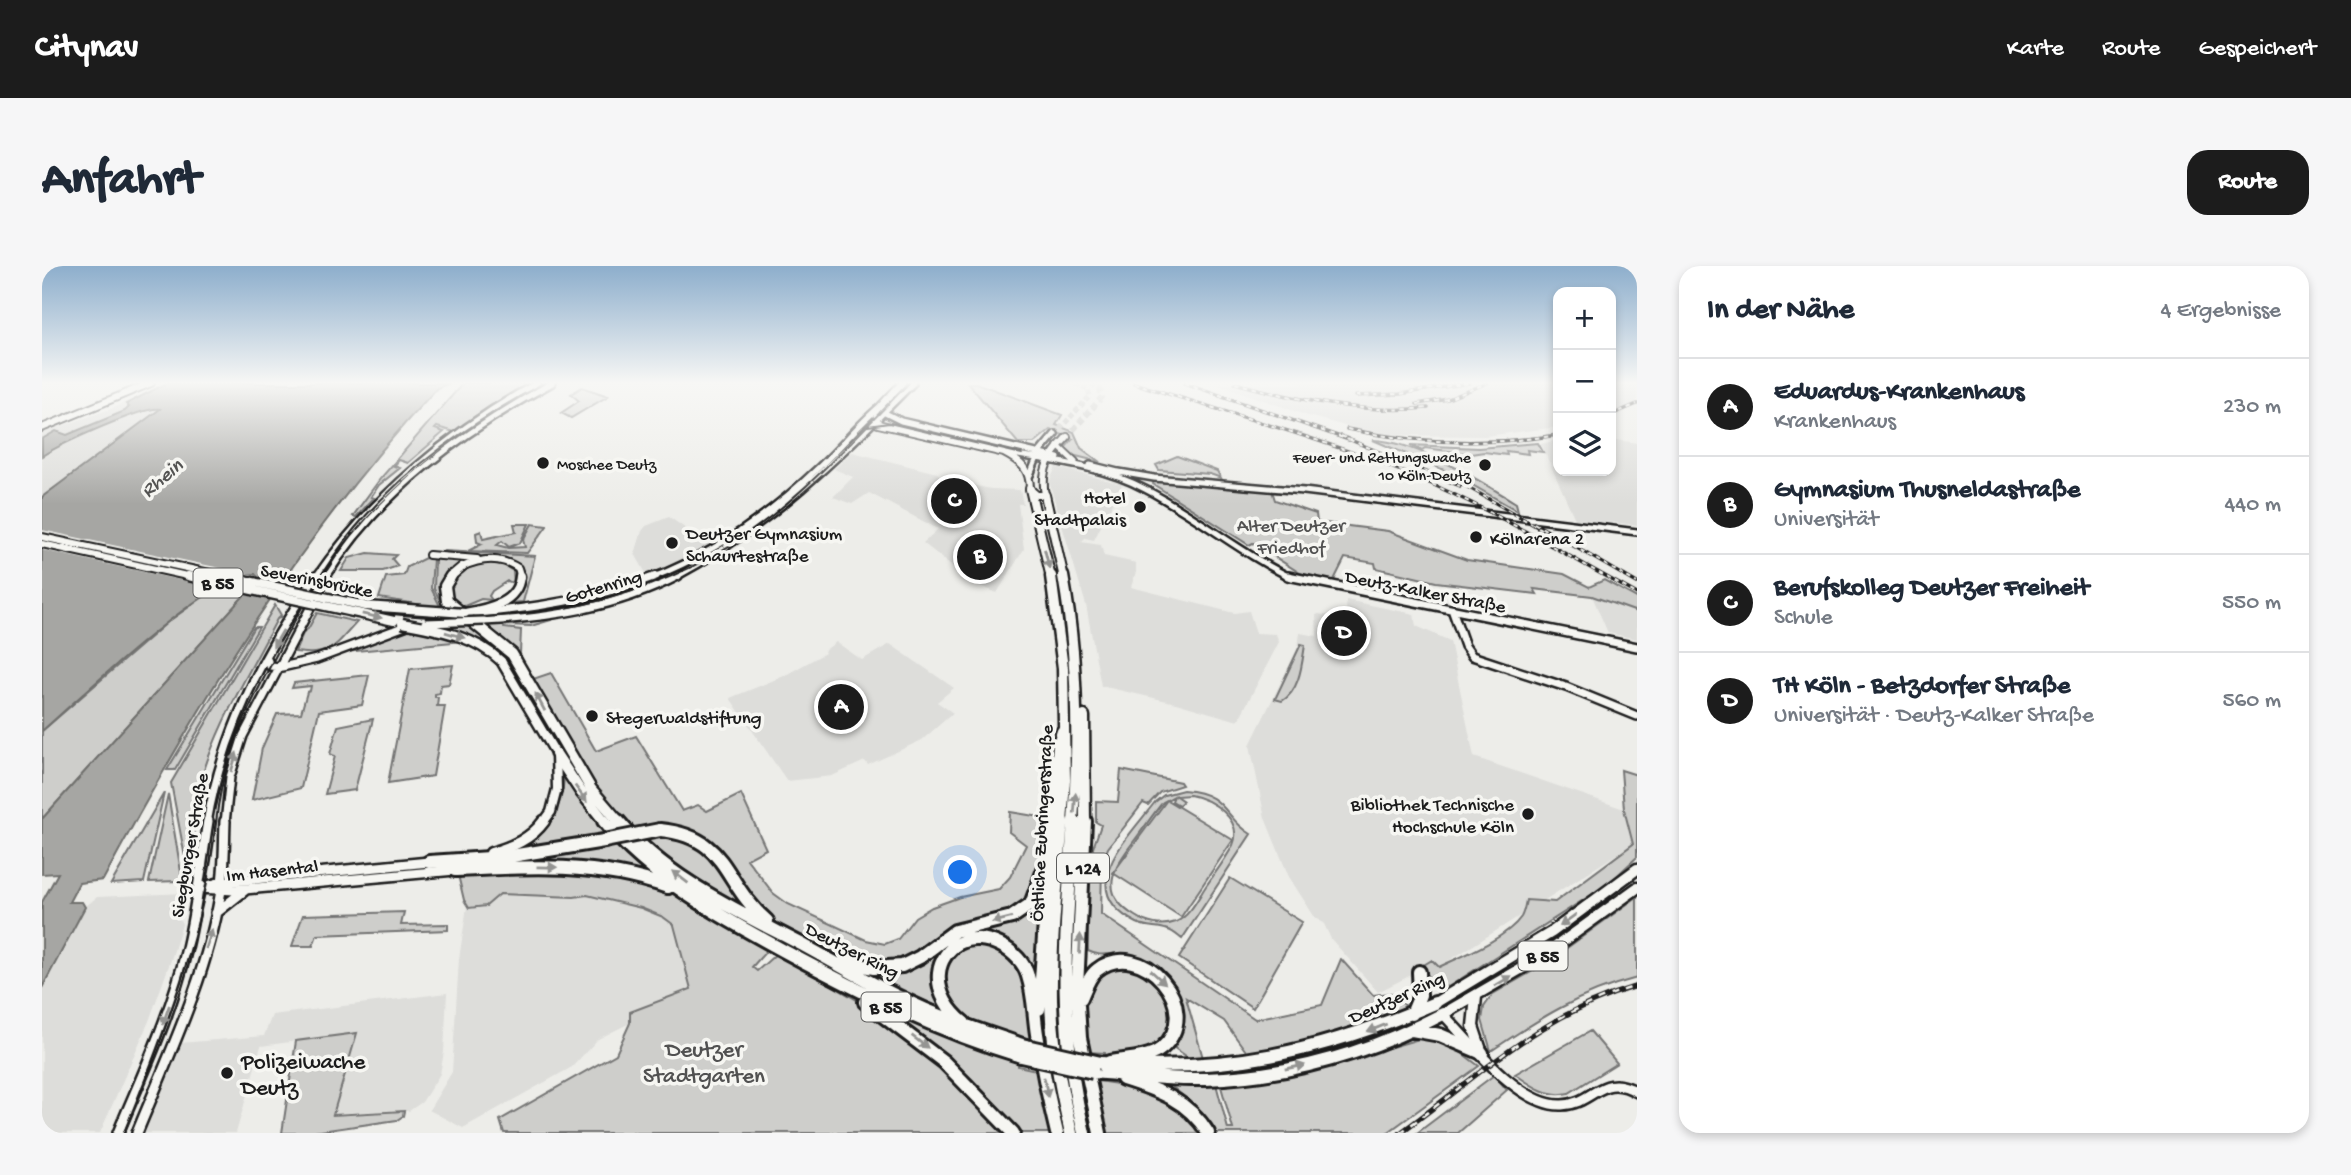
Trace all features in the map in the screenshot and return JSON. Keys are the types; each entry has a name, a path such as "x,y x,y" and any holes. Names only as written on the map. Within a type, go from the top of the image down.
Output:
{"highway":[{"name":"Östliche Zubringerstraße","path":"1030,489 1050,572 1058,620 1065,720 1063,1006 1068,1068 1084,1133"},
{"name":"Östliche Zubringerstraße","path":"1045,495 1066,579 1074,636 1078,711 1064,870 1051,964 1051,1002 1058,1077 1071,1133"},
{"name":"Deutzer Ring","path":"462,567 451,575 445,584 444,594 447,601 517,659 568,753 611,816 634,840 690,884 793,940 935,1014 1022,1050"},
{"name":"L 124","path":"1074,636 1080,668 1087,777 1079,1012"},
{"name":"L 124","path":"1057,1133 1038,1041 1059,743 1065,720"},
{"name":"Deutzer Ring","path":"556,754 602,821 625,845 681,893 886,1007 963,1038 1104,1070 1203,1072 1327,1061 1412,1030 1439,1009"},
{"path":"825,957 867,968 898,968 919,958 950,933 1021,915 1035,900 1040,888 1054,825"},
{"name":"B 55","path":"429,862 516,856 660,830 686,832 700,838 715,850 745,903 793,940"},
{"name":"B 55","path":"455,870 527,866 585,868 643,879 681,893"},
{"path":"760,938 879,1011 934,1052 990,1106 1013,1133"},
{"path":"979,1032 958,1019 951,1011 942,998 938,981 948,951 968,941 986,939 999,942 1022,963 1032,988 1038,1041"},
{"path":"1100,1133 1091,1098 1079,1012 1089,976 1107,962 1119,959 1146,967 1160,976 1176,999 1178,1024 1173,1037 1163,1048 1104,1070"},
{"path":"1412,1014 1420,995 1419,972"},
{"name":"Deutzer Ring","path":"1225,1070 1317,1048 1412,1014 1439,1009"},
{"path":"1412,1030 1440,1035 1482,1053"},
{"path":"1104,1070 1170,1094 1195,1114 1208,1133"}],"main road":[{"name":"Siegburger Straße","path":"118,1133 159,1035 187,950 199,888 210,801 222,761 240,713 267,659 301,600 338,547 374,504 474,423"},
{"name":"Siegburger Straße","path":"137,1133 184,1014 216,914 223,888 224,815 234,760 254,710 280,668 327,577 351,542 381,506 484,423"},
{"name":"Gotenring","path":"465,614 544,608 588,599 712,551 749,527 802,482 862,423"},
{"name":"Gotenring","path":"280,668 296,666 395,629 425,622 509,620 588,609 664,583 745,537 809,484 873,423"},
{"name":"Deutz-Kalker Straße","path":"881,423 1004,453 1075,462 1120,476 1156,495 1271,569 1295,579 1637,647"},
{"name":"Deutz-Kalker Straße","path":"913,423 1018,448 1037,456"},
{"name":"Östliche Zubringerstraße","path":"1030,489 1030,475 1037,456 1055,434"},
{"path":"1047,458 1067,437"},
{"path":"1018,448 1048,442"},
{"path":"1058,446 1063,454 1075,462"},
{"path":"1004,453 1019,461 1030,475"},
{"name":"Deutz-Kalker Straße","path":"1047,458 1120,476"},
{"name":"Östliche Zubringerstraße","path":"1045,495 1042,473 1047,458"},
{"path":"1042,473 1053,466 1063,464"},
{"path":"1120,476 1138,480 1154,478"},
{"path":"1120,476 1304,491 1637,531"},
{"name":"Deutz-Kalker Straße","path":"1138,480 1179,505 1219,536"},
{"path":"1030,489 1037,495 1045,495"},
{"name":"Severinsbrücke","path":"42,537 366,606 465,614"},
{"path":"338,547 351,542"},
{"name":"Severinsbrücke","path":"42,544 394,621 476,642 491,650 501,661"},
{"path":"429,555 508,562 518,568 521,584 510,598 495,606 465,614"},
{"name":"Deutzer Ring","path":"462,567 487,559"},
{"path":"649,589 654,579 667,570"},
{"path":"654,579 656,583 664,583"},
{"path":"1453,612 1468,653 1479,660 1566,687 1637,716"},
{"path":"1459,624 1469,615"},
{"path":"267,659 270,666 280,668"},
{"name":"Deutzer Ring","path":"501,661 556,754"},
{"name":"B 55","path":"429,862 488,854 529,838 544,822 555,800 558,789 556,754"},
{"name":"Im Hasental","path":"223,888 429,862"},
{"name":"Deutzer Ring","path":"1439,1009 1552,932 1637,869"},
{"name":"Im Hasental","path":"199,888 246,889 455,870"},
{"name":"Deutzer Ring","path":"1439,1009 1476,997 1563,943 1637,888"},
{"path":"216,914 246,889"},
{"path":"1476,997 1473,1026 1482,1053"},
{"path":"1439,1009 1518,1087 1550,1105 1572,1105 1609,1084 1624,1083 1637,1092"}],"shaded area":[{"path":"69,423 142,423 42,497 42,433"},
{"path":"1335,423 1553,423 1553,428 1485,436 1378,435"},
{"path":"1616,440 1637,443 1637,525 1575,519 1556,476 1616,476"},
{"path":"1553,441 1553,470 1541,444"},
{"path":"852,452 937,473 944,484 958,489 962,483 991,489 1020,490 1023,504 1018,504 1024,549 997,593 974,583 923,543 938,529 869,493 852,504 833,497 853,477 834,469"},
{"path":"1056,467 1122,484 1094,540 1085,538 1081,542 1101,545 1104,556 1136,563 1131,587 1234,613 1249,611 1256,633 1276,634 1279,642 1238,721 1101,686 1086,605 1049,482"},
{"name":"Deutzer Gymnasium Schaurtestraße","path":"669,517 711,546 647,575 635,554 642,531 646,526"},
{"path":"1592,596 1637,612 1637,639 1608,633"},
{"path":"1346,600 1414,614 1416,626 1450,641 1474,757 1624,809 1633,844 1439,967 1421,970 1378,992 1331,939 1324,924 1314,916 1289,877 1265,818 1250,745 1298,647 1300,633 1317,636 1316,615 1319,614 1347,619"},
{"path":"836,642 862,660 890,644 954,688 937,702 953,713 922,740 868,765 865,761 832,776 787,781 730,698 784,676 825,653 824,651"},
{"path":"185,893 181,898 178,914 182,924 171,960 149,1021 100,1133 42,1133 42,988 85,907 97,897"},
{"path":"469,893 587,895 640,907 673,920 691,990 631,1011 630,1023 598,1039 572,1067 463,1128 429,1110 452,1072 459,959"},
{"path":"447,993 440,1074 422,1102 409,1111 332,1115 356,1033 261,1046 236,1133 145,1133 180,1043 264,1036 272,1015"}],"green space":[{"path":"428,423 472,423 457,433 437,427 435,429 444,432 408,463 399,460 394,466 400,468 379,485 371,497 374,498 356,517 353,516 380,479"},
{"path":"1002,423 1057,423 1074,432 1081,448 1100,462 1072,455 1065,448 1073,439 1050,430 1034,443 1018,443"},
{"path":"1373,440 1408,447 1447,463 1516,503 1518,511 1451,473"},
{"path":"1538,443 1543,452 1527,450 1528,454 1506,451 1507,455 1425,448 1422,450 1410,445 1479,448"},
{"path":"1177,456 1217,471 1221,478 1210,474 1159,470 1156,465"},
{"name":"Alter Deutzer Friedhof","path":"1154,481 1272,491 1275,500 1316,514 1317,522 1388,531 1467,560 1564,574 1589,587 1604,580 1637,598 1637,612 1592,596 1534,589 1537,594 1436,582 1376,568 1375,563 1345,558 1333,582 1300,573 1253,543 1249,545 1153,484"},
{"path":"514,524 529,524 520,543 509,547 502,541 497,545 508,548 525,547 523,540 532,524 547,526 527,553 468,551 482,544 477,542 476,533 481,531 483,539 516,532"},
{"path":"444,551 535,556 523,602 509,603 525,581 522,569 514,563 490,556 440,554"},
{"path":"368,553 396,555 392,559 398,566 383,571 341,571 349,558"},
{"path":"425,558 433,559 431,588 441,608 379,598 386,577 404,575 407,567"},
{"path":"435,559 469,561 441,584 441,596 450,609 444,608 434,589"},
{"path":"489,563 503,565 513,571 514,583 507,581 492,591 489,596 492,600 481,599 462,607 450,591 451,583 470,567"},
{"path":"246,574 255,574 259,579 42,819 42,731 169,621 212,591"},
{"path":"275,605 281,615 279,617 282,617 277,619 232,705 204,771 195,804 193,855 188,873 171,783"},
{"path":"317,613 357,622 331,648 317,653 295,652 304,631"},
{"path":"561,617 531,626 505,625 504,628 521,630 520,654 523,661 511,646 485,624"},
{"path":"471,624 494,641 475,640 345,652 408,628"},
{"path":"254,627 259,627 175,770 167,770"},
{"path":"1301,644 1305,645 1293,691 1282,701 1275,699"},
{"path":"453,665 449,684 441,685 440,693 435,694 435,697 438,697 437,706 445,706 433,776 388,783 410,669"},
{"path":"551,673 596,751 636,736 682,811 698,805 707,811 741,794 766,849 747,859 773,893 788,904 866,940 885,944 898,939 915,917 932,907 960,897 999,889 1010,877 1026,845 1009,832 1010,812 1047,818 1038,883 1025,904 1016,910 950,927 918,954 901,963 879,964 823,947 786,929 761,911 715,845 704,836 689,830 667,828 636,830 611,805 592,780 533,679"},
{"path":"369,675 362,705 319,711 301,788 252,800 262,748 277,714 301,713 307,692 310,691 311,686 292,688 294,683"},
{"path":"373,719 355,790 325,794 335,756 330,754 338,726"},
{"path":"1121,770 1180,782 1182,785 1160,792 1148,805 1143,803 1108,848 1102,862 1101,914 1255,1019 1322,1005 1341,959 1373,995 1391,993 1408,1008 1315,1044 1248,1054 1224,1021 1186,998 1203,1058 1189,1058 1173,1047 1184,1028 1184,1018 1179,997 1169,979 1154,965 1135,956 1088,951 1087,911 1093,848 1101,825 1096,822 1096,801 1118,802"},
{"path":"1621,770 1637,775 1637,857 1608,884 1448,987 1432,982 1422,966 1432,960 1439,967 1495,939 1521,917 1526,900 1555,902 1633,844 1624,809"},
{"path":"564,775 592,817 609,836 516,852 536,837 551,820 560,800"},
{"path":"1183,790 1209,796 1251,834 1182,939 1170,931 1137,923 1118,910 1108,895 1107,880 1111,864 1120,847 1155,802 1164,795","holes":["1190,795 1216,806 1230,819 1235,836 1233,845 1190,911 1176,922 1155,924 1140,919 1123,907 1113,889 1113,873 1159,807 1174,796 1172,801 1179,805 1183,801 1176,796"]},
{"path":"164,793 144,882 111,884"},
{"path":"168,794 182,878 179,881 149,882"},
{"path":"1167,800 1233,840 1181,917 1114,874"},
{"path":"653,835 696,840 723,871 745,909 675,864 641,837"},
{"path":"616,842 663,883 518,864 426,868"},
{"name":"Deutzer Stadtgarten","path":"593,872 656,885 677,893 769,948 752,967 757,971 777,953 872,1009 922,1046 1009,1133 504,1133 500,1120 616,1054 630,1023 630,1012 691,989 674,925 663,917 641,908 587,895 574,897 500,894 486,906 469,908 464,900 459,879 466,873"},
{"path":"1230,878 1302,922 1253,1008 1179,958"},
{"path":"1637,897 1637,978 1578,999 1491,1051 1482,1020 1484,1007 1493,994 1545,964"},
{"path":"1040,898 1034,974 1003,942 982,934 951,945 937,959 932,978 944,1010 870,974 886,974 911,967 965,931 1014,923 1032,910"},
{"path":"404,912 401,925 448,924 448,930 317,935 313,946 292,946 303,915"},
{"path":"983,942 1013,958 1027,982 1033,1041 1017,1035 1015,1039 974,1023 961,1014 949,997 944,977 949,958 960,948"},
{"path":"1113,965 1144,970 1169,996 1173,1023 1163,1039 1142,1052 1106,1057 1105,1053 1086,1052 1085,995 1090,982"},
{"path":"895,1015 969,1045 1013,1059 1018,1062 1018,1066 1036,1070 1050,1133 1022,1133 972,1079"},
{"path":"1590,1031 1617,1063 1569,1093 1547,1092 1515,1074"},
{"path":"357,1033 333,1115 404,1111 403,1116 397,1120 307,1133 282,1133 296,1041"},
{"path":"1426,1037 1455,1048 1479,1066 1387,1133 1215,1133 1202,1112 1170,1085 1216,1084 1228,1129 1233,1129 1220,1083 1292,1076"},
{"path":"1494,1075 1507,1090 1458,1133 1417,1133"},
{"path":"1091,1080 1124,1085 1181,1106 1203,1133 1107,1133"}],"water":[{"path":"95,423 110,423 42,456 42,439 56,431 67,435"},
{"name":"Rhein","path":"141,423 405,423 341,501 255,622 176,749 103,880 79,883 69,902 82,902 85,907 42,988 42,902 58,873 42,874 42,819 259,579 255,574 234,579 177,615 114,666 42,731 42,497"}],"pier":[{"path":"42,530 287,584 274,601 241,594 254,577 221,589 42,550"}],"tunnel":[{"path":"1055,434 1065,423"},
{"path":"1067,437 1079,423"}],"tram line":[{"path":"306,599 343,543 375,506 442,447 477,423"},
{"path":"306,599 383,613 472,617 562,609 606,599 690,568 729,546 801,491 869,423"},
{"path":"868,426 886,423"},
{"path":"891,423 1022,454"},
{"path":"42,541 306,599"},
{"path":"216,823 223,779 236,738 263,680 306,599"},
{"path":"124,1133 168,1019 193,941 211,862 216,821"}],"railway":[{"path":"1263,423 1377,462 1440,488 1497,516 1637,594"},
{"path":"1301,423 1349,440"},
{"path":"1347,429 1400,438 1452,442 1505,441 1553,436"},
{"path":"1341,436 1460,486"},
{"path":"1452,478 1541,529"},
{"path":"1534,523 1637,583"},
{"path":"1400,1133 1540,1030 1602,998 1637,986"}],"place":[{"name":"Moschee Deutz","path":"543,463"},
{"name":"Feuer- und Rettungswache 10 Köln-Deutz","path":"1485,465"},
{"name":"Berufskolleg Deutzer Freiheit","path":"954,501"},
{"name":"Hotel Stadtpalais","path":"1140,507"},
{"name":"Kölnarena 2","path":"1476,537"},
{"name":"Deutzer Gymnasium Schaurtestraße","path":"672,543"},
{"name":"Gymnasium Thusneldastraße","path":"980,557"},
{"name":"TH Köln - Betzdorfer Straße","path":"1344,633"},
{"name":"Eduardus-Krankenhaus","path":"841,707"},
{"name":"Stegerwaldstiftung","path":"592,716"},
{"name":"Bibliothek Technische Hochschule Köln","path":"1528,814"},
{"name":"Polizeiwache Deutz","path":"227,1073"}]}
